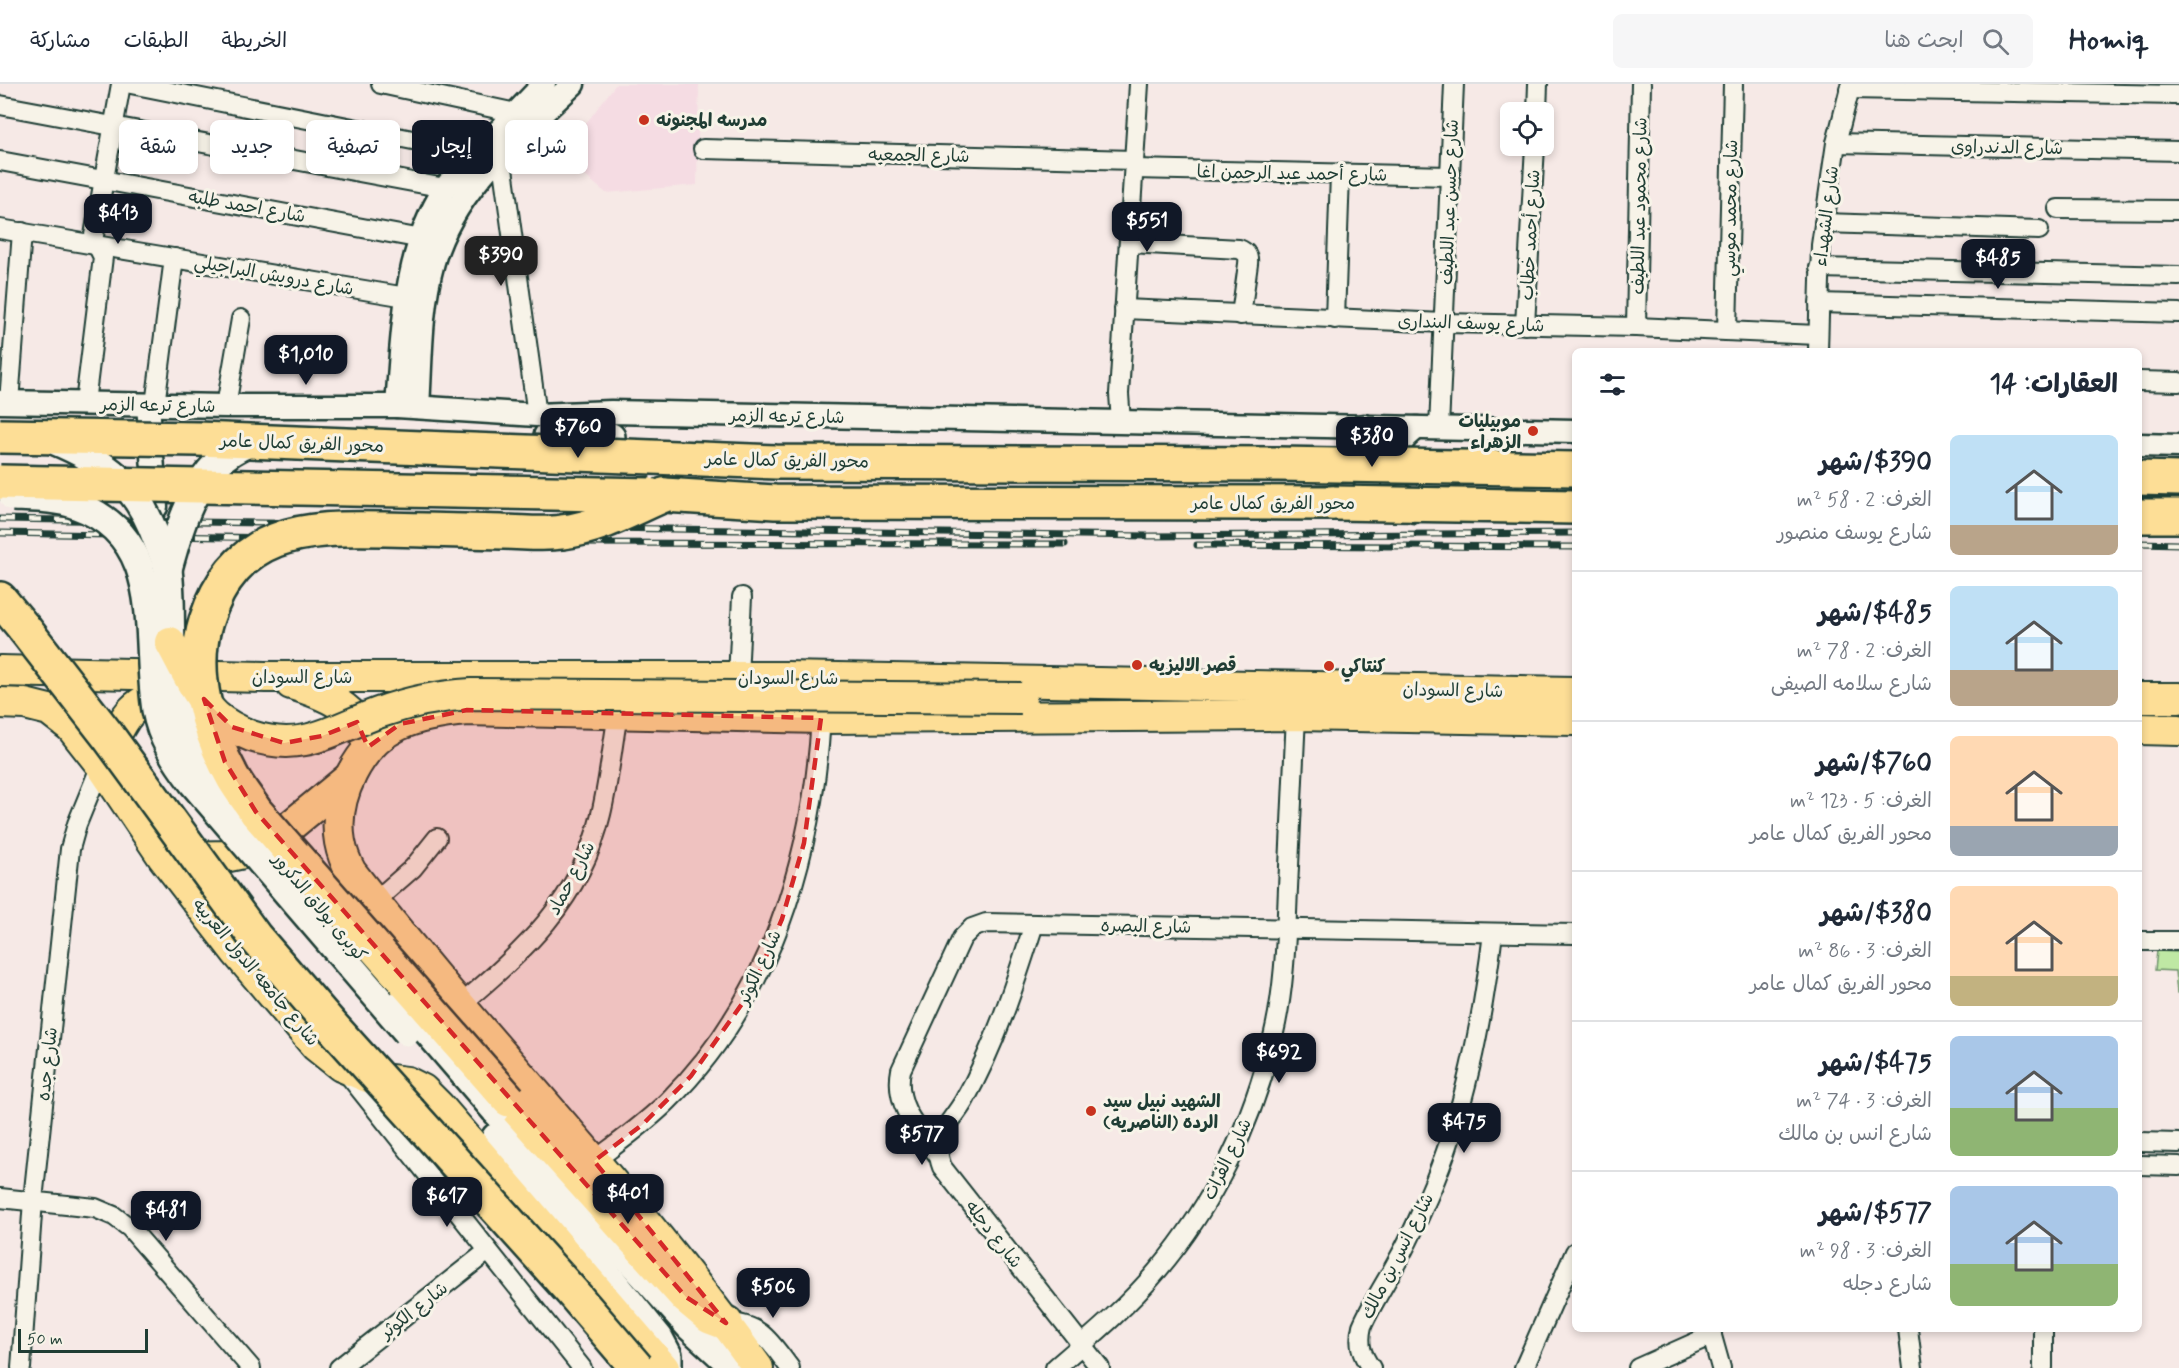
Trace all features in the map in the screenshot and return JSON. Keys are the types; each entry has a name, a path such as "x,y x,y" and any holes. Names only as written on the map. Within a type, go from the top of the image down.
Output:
{"highway":[{"name":"محور الفريق كمال عامر","path":"0,435 198,439 776,462 1266,464 1572,469"},
{"path":"2142,478 2179,479"},
{"name":"محور الفريق كمال عامر","path":"0,482 664,495 775,502 1334,503 1572,507"},
{"path":"664,495 595,526 559,533 346,528 295,533 264,545 233,570 215,599 205,625 200,655 201,686 218,746 241,790 256,812 496,1110 686,1297 710,1317 726,1323"},
{"path":"2142,522 2179,516"},
{"path":"0,599 108,736 255,937 331,1025 572,1291 637,1368"}],"main road":[{"path":"168,569 185,514 205,476 216,464 236,449 251,442 272,438 542,426 611,437"},
{"name":"كوبرى بولاق الدكرور","path":"0,435 52,440 85,453 107,467 129,489 142,507 154,531 168,569 170,642 180,718 186,734 209,772 317,904 496,1110 690,1327 735,1368"},
{"name":"كوبرى بولاق الدكرور","path":"0,496 75,504 97,514 118,531 132,548 141,567 146,590 156,711 162,731 177,762 200,792 496,1110 659,1338 668,1355 666,1368"},
{"path":"170,642 215,715 243,733 284,743 322,736 412,702 443,696 471,694 1021,698 1064,696 1095,682"},
{"name":"شارع السودان","path":"0,671 217,677 738,677 1572,692"},
{"path":"0,703 25,704 49,710 71,727 101,765 129,711 167,690 217,677"},
{"path":"266,677 309,689 335,702 352,713 364,731 378,740"},
{"path":"163,857 229,855 253,851 272,841 350,777 378,740 374,721 366,708 365,693 371,677"},
{"path":"2142,698 2179,698"},
{"name":"شارع السودان","path":"378,740 413,719 467,710 821,718 1296,715 1572,720"},
{"path":"2142,729 2179,730"},
{"name":"شارع جامعه الدول العربيه","path":"101,765 163,857 237,953 316,1046 341,1066 367,1077 407,1082 423,1090 666,1368"},
{"path":"350,777 340,808 339,841 351,873 459,1006 662,1241 758,1368"}],"street":[{"path":"85,403 103,257 93,241 121,84"},
{"path":"131,84 412,140"},
{"path":"381,84 516,113"},
{"path":"493,137 544,84"},
{"path":"408,407 434,261 463,200 501,154 573,84"},
{"path":"1121,422 1119,394 1139,84"},
{"name":"شارع حسن عبد اللطيف","path":"1428,428 1444,323 1454,84"},
{"path":"1537,102 1538,84"},
{"name":"شارع محمود عبد اللطيف","path":"1636,327 1641,84"},
{"name":"شارع محمد موسي","path":"1727,331 1733,84"},
{"path":"1850,87 2179,95"},
{"name":"شارع الشهداء","path":"1818,343 1819,268 1824,223 1836,143 1850,87"},
{"path":"0,105 445,189"},
{"name":"شارع الدندراوى","path":"1836,143 2179,151"},
{"name":"شارع الجمعيه","path":"703,149 1134,164"},
{"path":"501,154 542,426"},
{"name":"شارع أحمد خطاب","path":"1525,325 1534,156"},
{"name":"شارع احمد طلبه","path":"0,161 422,239"},
{"name":"شارع أحمد عبد الرحمن اغا","path":"1134,164 1340,174 1450,176"},
{"path":"408,407 406,297 412,267 428,221 445,189 456,174"},
{"path":"1335,319 1340,174"},
{"path":"2058,209 2179,210"},
{"path":"1824,223 2040,230"},
{"name":"شارع درويش البراجيلي","path":"0,229 406,297"},
{"path":"5,402 7,352 22,232"},
{"path":"1130,243 1239,249 1245,252 1248,264 1241,315"},
{"path":"156,507 152,405 174,258"},
{"path":"1819,268 2179,276"},
{"path":"1819,303 2179,313"},
{"name":"شارع يوسف البندارى","path":"1124,309 1444,323 1727,331 1818,343"},
{"path":"226,406 224,378 241,319"},
{"path":"2142,381 2179,382"},
{"name":"شارع ترعه الزمر","path":"5,402 408,407 542,426 611,412 1572,431"},
{"path":"1341,511 1357,501 1373,475 1373,445 1364,426"},
{"path":"1414,511 1406,505 1395,488 1392,468 1396,449 1409,433 1428,428"},
{"path":"2142,446 2179,446"},
{"path":"738,677 742,597"},
{"name":"شارع حماد","path":"459,1006 515,958 538,934 567,893 581,868 601,815 618,714"},
{"name":"شارع الفرات","path":"1055,1368 1128,1302 1183,1238 1217,1184 1241,1136 1260,1086 1274,1035 1282,982 1296,715"},
{"name":"شارع الكوثر","path":"594,1161 642,1125 691,1076 733,1021 751,991 782,919 802,852 816,776 821,718"},
{"name":"شارع جده","path":"21,1368 33,1200 70,849 77,824 101,765"},
{"path":"374,902 407,874 437,838"},
{"name":"شارع البصره","path":"937,1154 908,1116 899,1090 901,1070 962,939 972,928 986,923 1572,934"},
{"path":"937,1154 938,1140 964,1102 985,1059 1013,988 1034,924"},
{"name":"شارع انس بن مالك","path":"1371,1368 1360,1349 1359,1337 1362,1326 1400,1257 1424,1206 1453,1132 1472,1066 1485,1000 1493,933"},
{"path":"2142,941 2179,941"},
{"path":"341,1066 582,1368"},
{"path":"2142,1142 2179,1143"},
{"name":"شارع دجله","path":"937,1154 942,1167 1100,1368"},
{"path":"2142,1165 2179,1166"},
{"path":"0,1198 95,1208 114,1216 130,1228 251,1368"},
{"name":"شارع الكوثر","path":"339,1368 488,1251"},
{"path":"1524,1368 1572,1258"},
{"path":"726,1323 743,1324 760,1332 790,1368"},
{"path":"1638,1368 1711,1332 1720,1368"},
{"path":"1908,1332 1913,1368"},
{"path":"2043,1332 2043,1368"}],"highlighted area":[{"path":"204,699 232,727 284,743 322,736 357,722 368,747 400,724 467,710 821,718 804,843 782,919 751,991 691,1076 642,1125 594,1161 726,1323 686,1297 256,812 225,762"}],"shaded area":[{"name":"مدرسه المجنونه","path":"616,84 699,84 697,185 606,193 583,174 588,174 588,121"}],"green space":[{"path":"2157,951 2179,952 2179,993 2177,993 2175,971 2155,970"}],"railway":[{"path":"0,519 1149,536 1572,533"},
{"path":"0,533 542,543 1065,544"},
{"path":"2142,543 2179,544"},
{"path":"1197,545 1572,547"}],"place":[{"name":"مدرسه المجنونه","path":"644,120"},
{"name":"موبيليات الزهراء","path":"1533,431"},
{"name":"قصر الاليزيه","path":"1137,665"},
{"name":"كنتاكي","path":"1329,666"},
{"name":"الشهيد نبيل سيد الرده (الناصريه)","path":"1091,1111"}]}
